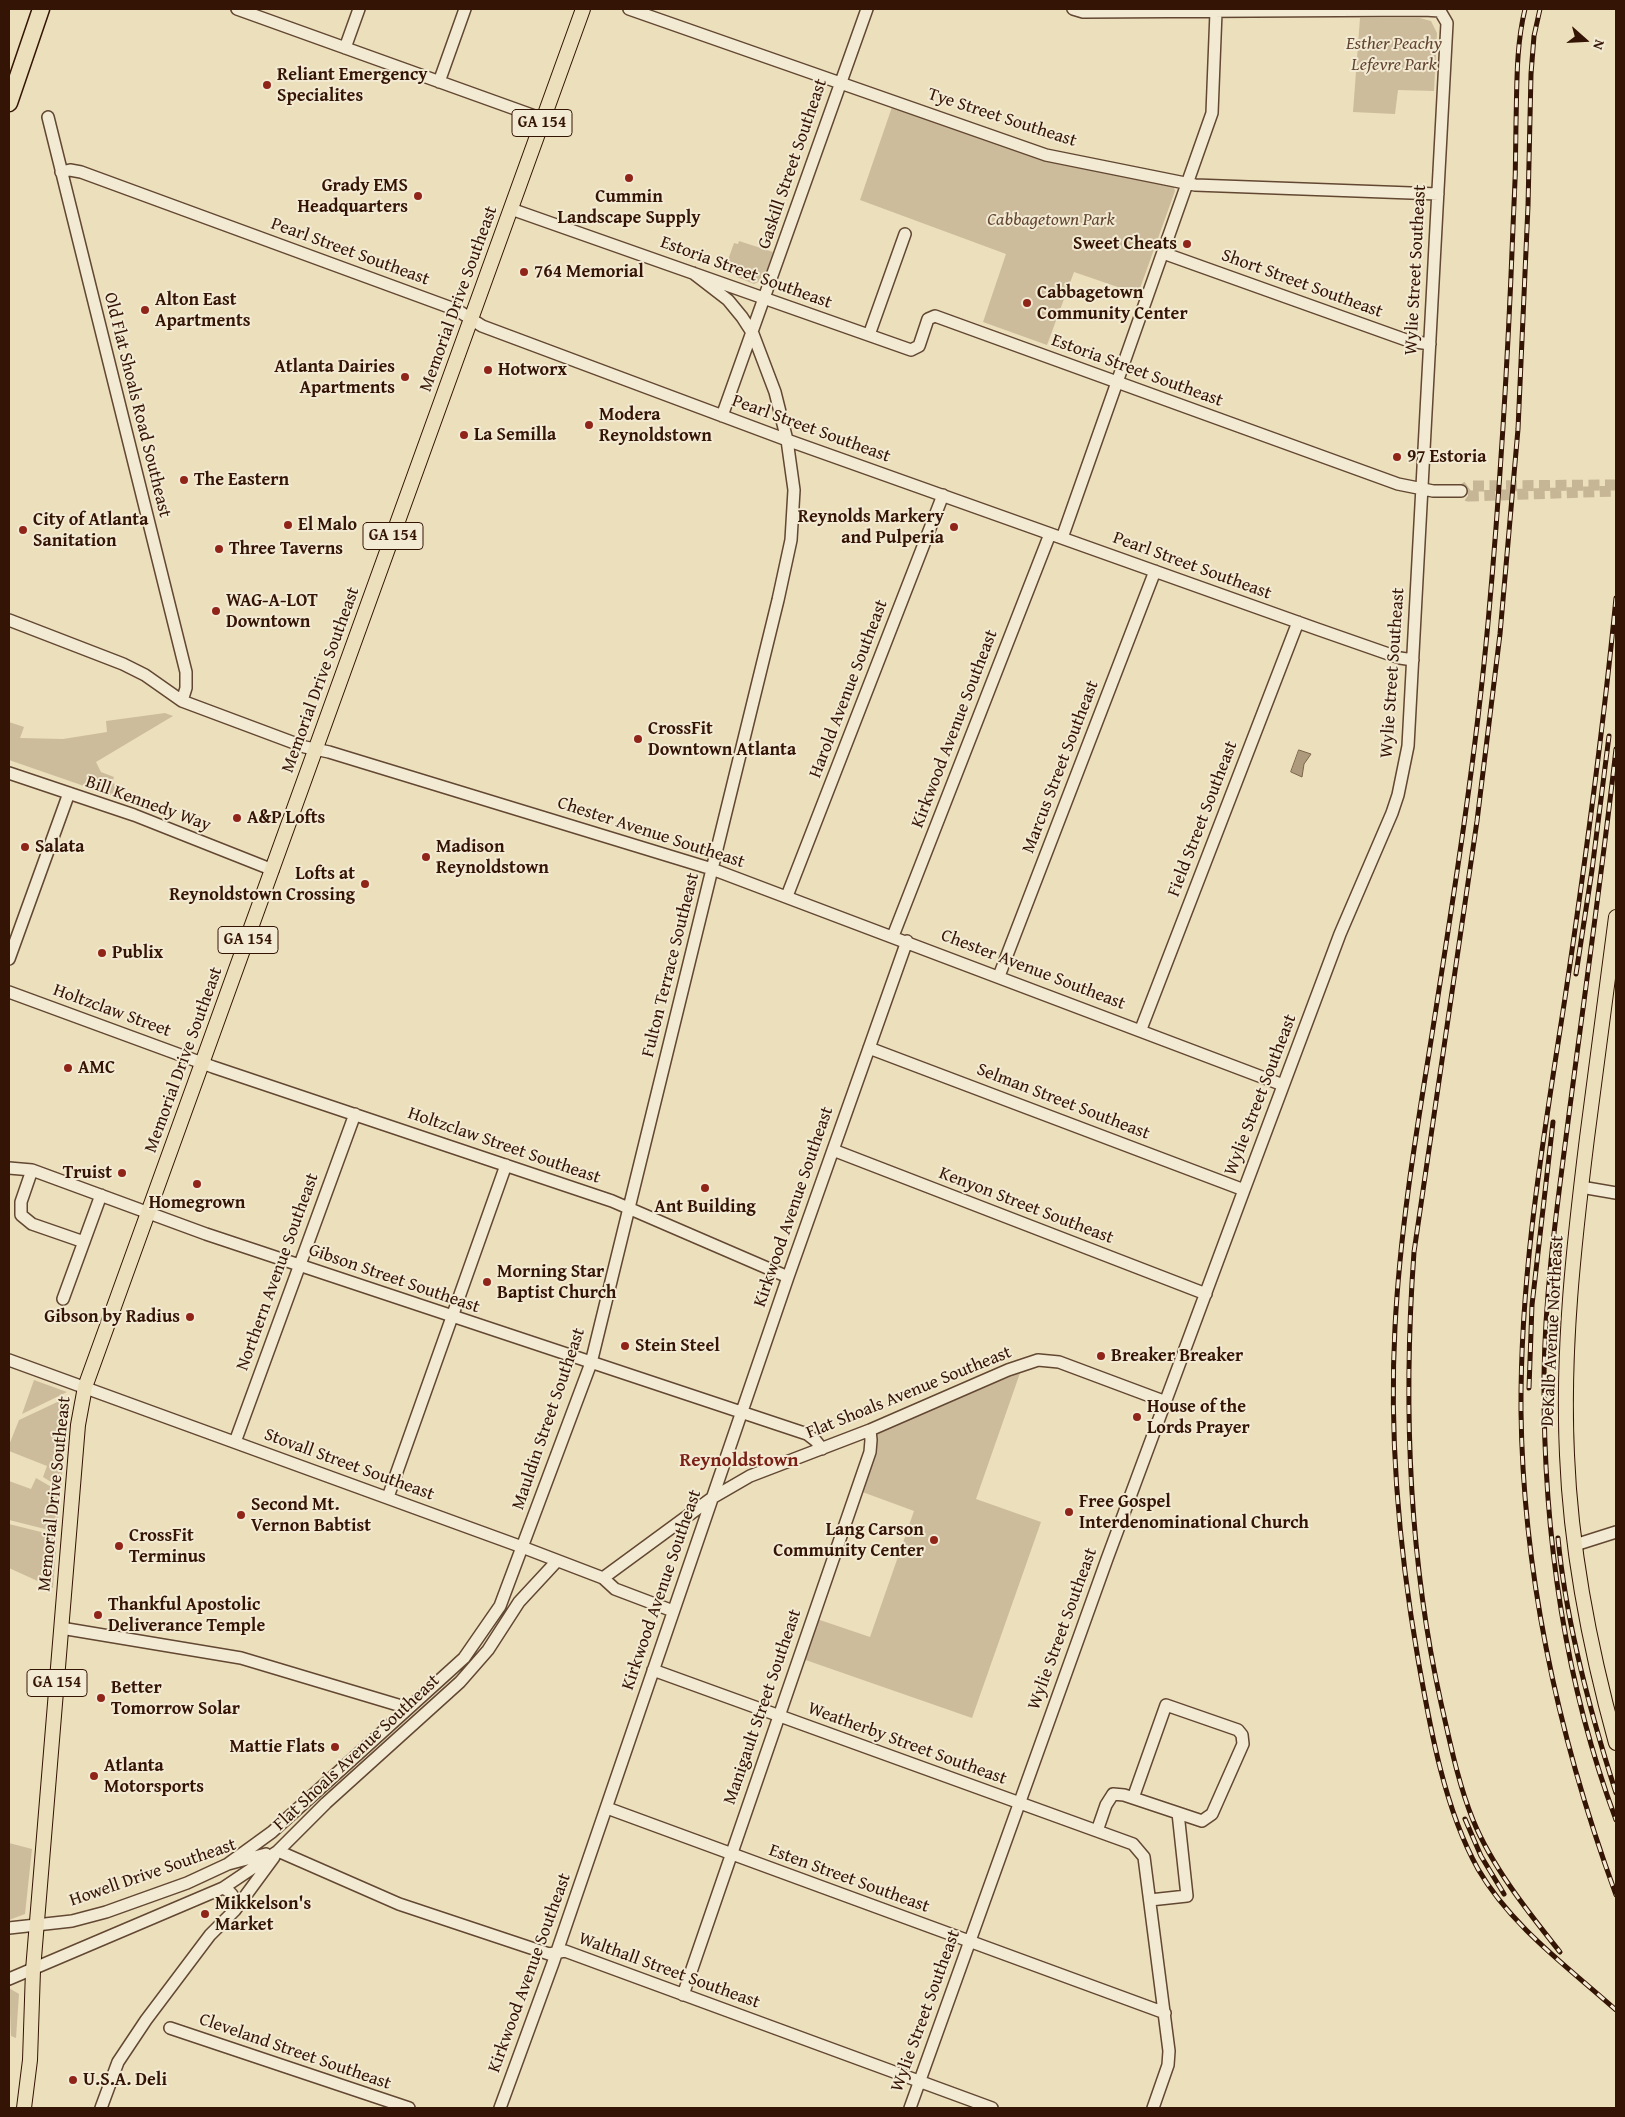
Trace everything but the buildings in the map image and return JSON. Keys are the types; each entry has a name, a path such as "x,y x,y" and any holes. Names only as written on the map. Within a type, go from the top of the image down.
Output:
{"highway":[{"path":"9,103 41,9"}],"main road":[{"name":"Memorial Drive Southeast","path":"24,2108 30,2060 33,1970 78,1425 85,1387 583,9"},
{"name":"DeKalb Avenue Northeast","path":"1616,918 1581,1187 1566,1375 1567,1456 1575,1545 1590,1636 1616,1743"}],"street":[{"path":"237,9 543,119"},
{"path":"345,48 359,9"},
{"path":"439,82 465,9"},
{"name":"Tye Street Southeast","path":"629,9 1046,154 1204,186 1438,194"},
{"name":"Gaskill Street Southeast","path":"722,416 753,334 764,298 867,9"},
{"path":"1073,9 1083,12 1423,9"},
{"name":"Wylie Street Southeast","path":"910,2108 1019,1803 1283,1085 1340,934 1398,795 1408,746 1447,23 1440,11 1423,9"},
{"path":"1062,538 1212,113 1216,12"},
{"name":"Old Flat Shoals Road Southeast","path":"48,118 186,672 186,688 182,701"},
{"name":"Pearl Street Southeast","path":"61,172 70,170 81,172 458,310 482,326 787,440 1400,658 1413,660"},
{"name":"Estoria Street Southeast","path":"511,208 914,350 919,346 928,319 935,316 1398,484 1422,490 1461,491"},
{"path":"869,335 905,234"},
{"name":"Short Street Southeast","path":"1163,253 1409,341 1430,344"},
{"name":"Fulton Terrace Southeast","path":"654,1106 778,600 791,540 794,490 787,440 775,392 753,334 728,300 693,273"},
{"name":"Harold Avenue Southeast","path":"787,896 943,495"},
{"name":"Kirkwood Avenue Southeast","path":"893,936 1050,534"},
{"name":"Marcus Street Southeast","path":"999,976 1155,571"},
{"name":"Chester Avenue Southeast","path":"9,620 124,664 145,675 182,701 305,748 316,749 712,869 907,941 1283,1085"},
{"name":"Field Street Southeast","path":"1141,1030 1298,622"},
{"name":"Bill Kennedy Way","path":"9,773 134,815 273,870"},
{"path":"9,959 69,793"},
{"name":"Kirkwood Avenue Southeast","path":"500,2108 607,1808 788,1277 907,941"},
{"name":"Holtzclaw Street","path":"9,992 202,1063"},
{"name":"Selman Street Southeast","path":"869,1048 1244,1190"},
{"name":"Holtzclaw Street Southeast","path":"202,1063 629,1208 788,1277"},
{"name":"Mauldin Street Southeast","path":"408,1708 464,1658 500,1606 591,1363 654,1106"},
{"name":"Northern Avenue Southeast","path":"235,1442 354,1114"},
{"name":"Kenyon Street Southeast","path":"833,1150 1206,1294"},
{"path":"388,1497 506,1165"},
{"name":"Gibson Street Southeast","path":"9,1168 32,1170 299,1266 807,1434 822,1449"},
{"path":"32,1170 21,1202 21,1215 32,1224 84,1242"},
{"path":"1581,1187 1616,1193"},
{"path":"63,1300 101,1195"},
{"name":"Stovall Street Southeast","path":"9,1360 522,1547 603,1578 615,1589 673,1611"},
{"name":"Flat Shoals Avenue Southeast","path":"603,1578 712,1498 750,1476 870,1430 1008,1370 1038,1360 1059,1362 1166,1402"},
{"name":"Manigault Street Southeast","path":"683,1995 870,1452 872,1440 870,1430"},
{"path":"1575,1545 1616,1532"},
{"name":"Flat Shoals Avenue Southeast","path":"9,1980 223,1888 259,1858 278,1851 326,1803 460,1682 488,1650 519,1602 557,1561"},
{"name":"Flat Shoals Avenue Southeast","path":"488,1650 500,1606"},
{"path":"61,1628 241,1658 408,1708"},
{"name":"Weatherby Street Southeast","path":"654,1670 1133,1844 1144,1857 1150,1900"},
{"path":"1097,1831 1106,1805 1113,1794 1133,1798 1202,1821 1212,1814 1243,1744 1242,1735 1238,1730 1166,1705 1133,1798"},
{"name":"Flat Shoals Avenue Southeast","path":"228,1864 272,1832 408,1708"},
{"name":"Esten Street Southeast","path":"607,1808 1165,2013"},
{"path":"1153,2108 1168,2065 1169,2050 1150,1900 1187,1896 1178,1813"},
{"path":"248,1894 259,1858 272,1832"},
{"path":"101,2108 122,2056 205,1941 248,1894 278,1851"},
{"name":"Walthall Street Southeast","path":"278,1851 399,1904 549,1954 565,1952 992,2108"},
{"name":"Howell Drive Southeast","path":"9,1928 72,1920 106,1912 187,1883 228,1864 259,1858"},
{"path":"223,1888 232,1892 235,1898 235,1910"},
{"name":"Cleveland Street Southeast","path":"170,2028 409,2108"}],"green space":[{"name":"Esther Peachy Lefevre Park","path":"1360,18 1420,18 1431,21 1437,33 1434,91 1398,90 1395,114 1353,112"},
{"name":"Cabbagetown Park","path":"892,107 1045,161 1174,187 1175,191 1138,294 1074,272 1047,345 983,322 1006,254 860,200"},
{"path":"739,241 773,252 764,279 754,284 737,277 731,267 722,263 723,258 728,260 734,243 738,244"},
{"path":"165,713 173,716 96,762 101,772 114,777 112,783 118,785 113,796 9,760 9,722 24,727 20,738 63,739 107,732 106,721"},
{"path":"1020,1373 976,1499 1041,1522 972,1718 797,1657 811,1617 870,1637 914,1511 857,1490 880,1425"},
{"path":"34,1380 67,1392 22,1414"},
{"path":"68,1397 61,1488 43,1477 47,1466 9,1451 9,1445 19,1420"},
{"path":"36,1478 60,1492 57,1532 9,1520 9,1481 31,1489"},
{"path":"9,1524 57,1536 53,1588 9,1568"},
{"path":"9,1843 32,1849 25,1914 9,1920"},
{"path":"9,1988 19,1994 16,2038 11,2036"}],"shaded area":[{"path":"1299,750 1311,754 1304,764 1302,777 1291,772"}],"tunnel":[{"path":"1616,485 1468,486 1461,491 1468,496 1616,491"}],"railway":[{"path":"1525,9 1517,65 1515,188 1506,376 1488,623 1477,729 1404,1221 1397,1292 1393,1410 1397,1493 1411,1618 1433,1739 1447,1794 1456,1820 1466,1845 1491,1890 1541,1945 1616,2010"},
{"path":"1540,9 1534,36 1531,74 1528,206 1518,429 1500,634 1477,821 1414,1252 1409,1366 1409,1422 1411,1479 1421,1591 1441,1703 1459,1777 1473,1820 1490,1855 1512,1889 1560,1952"},
{"path":"1616,598 1586,848 1529,1255 1524,1307 1521,1411 1523,1473 1529,1535 1548,1657 1577,1777 1616,1895"},
{"path":"1576,974 1592,870 1609,736"},
{"path":"1616,749 1556,1217 1549,1281 1544,1376 1547,1489 1560,1601 1582,1712 1616,1820"},
{"path":"1529,1388 1532,1305 1553,1122"},
{"path":"1558,1538 1567,1602 1580,1667 1616,1793"},
{"path":"1465,1819 1481,1856 1504,1894"}],"place":[{"name":"Reliant Emergency Specialites","path":"267,85"},
{"name":"Cummin Landscape Supply","path":"629,178"},
{"name":"Grady EMS Headquarters","path":"418,196"},
{"name":"Sweet Cheats","path":"1187,244"},
{"name":"764 Memorial","path":"524,272"},
{"name":"Cabbagetown Community Center","path":"1027,303"},
{"name":"Alton East Apartments","path":"145,310"},
{"name":"Hotworx","path":"488,370"},
{"name":"Atlanta Dairies Apartments","path":"405,377"},
{"name":"Modera Reynoldstown","path":"589,425"},
{"name":"La Semilla","path":"464,435"},
{"name":"97 Estoria","path":"1397,457"},
{"name":"The Eastern","path":"184,480"},
{"name":"El Malo","path":"288,525"},
{"name":"Reynolds Markery and Pulperia","path":"954,527"},
{"name":"City of Atlanta Sanitation","path":"23,530"},
{"name":"Three Taverns","path":"219,549"},
{"name":"WAG-A-LOT Downtown","path":"216,611"},
{"name":"CrossFit Downtown Atlanta","path":"638,739"},
{"name":"A&P Lofts","path":"237,818"},
{"name":"Salata","path":"25,847"},
{"name":"Madison Reynoldstown","path":"426,857"},
{"name":"Lofts at Reynoldstown Crossing","path":"365,884"},
{"name":"Publix","path":"102,953"},
{"name":"AMC","path":"68,1068"},
{"name":"Truist","path":"122,1173"},
{"name":"Homegrown","path":"197,1184"},
{"name":"Ant Building","path":"705,1188"},
{"name":"Morning Star Baptist Church","path":"487,1282"},
{"name":"Gibson by Radius","path":"190,1317"},
{"name":"Stein Steel","path":"625,1346"},
{"name":"Breaker Breaker","path":"1101,1356"},
{"name":"House of the Lords Prayer","path":"1137,1417"},
{"name":"Free Gospel Interdenominational Church","path":"1069,1512"},
{"name":"Second Mt. Vernon Babtist","path":"241,1515"},
{"name":"Lang Carson Community Center","path":"934,1540"},
{"name":"CrossFit Terminus","path":"119,1546"},
{"name":"Thankful Apostolic Deliverance Temple","path":"98,1615"},
{"name":"Better Tomorrow Solar","path":"101,1698"},
{"name":"Mattie Flats","path":"335,1747"},
{"name":"Atlanta Motorsports","path":"94,1776"},
{"name":"Mikkelson's Market","path":"205,1914"},
{"name":"U.S.A. Deli","path":"73,2080"}],"district":[{"name":"Reynoldstown","path":"739,1461"}]}
